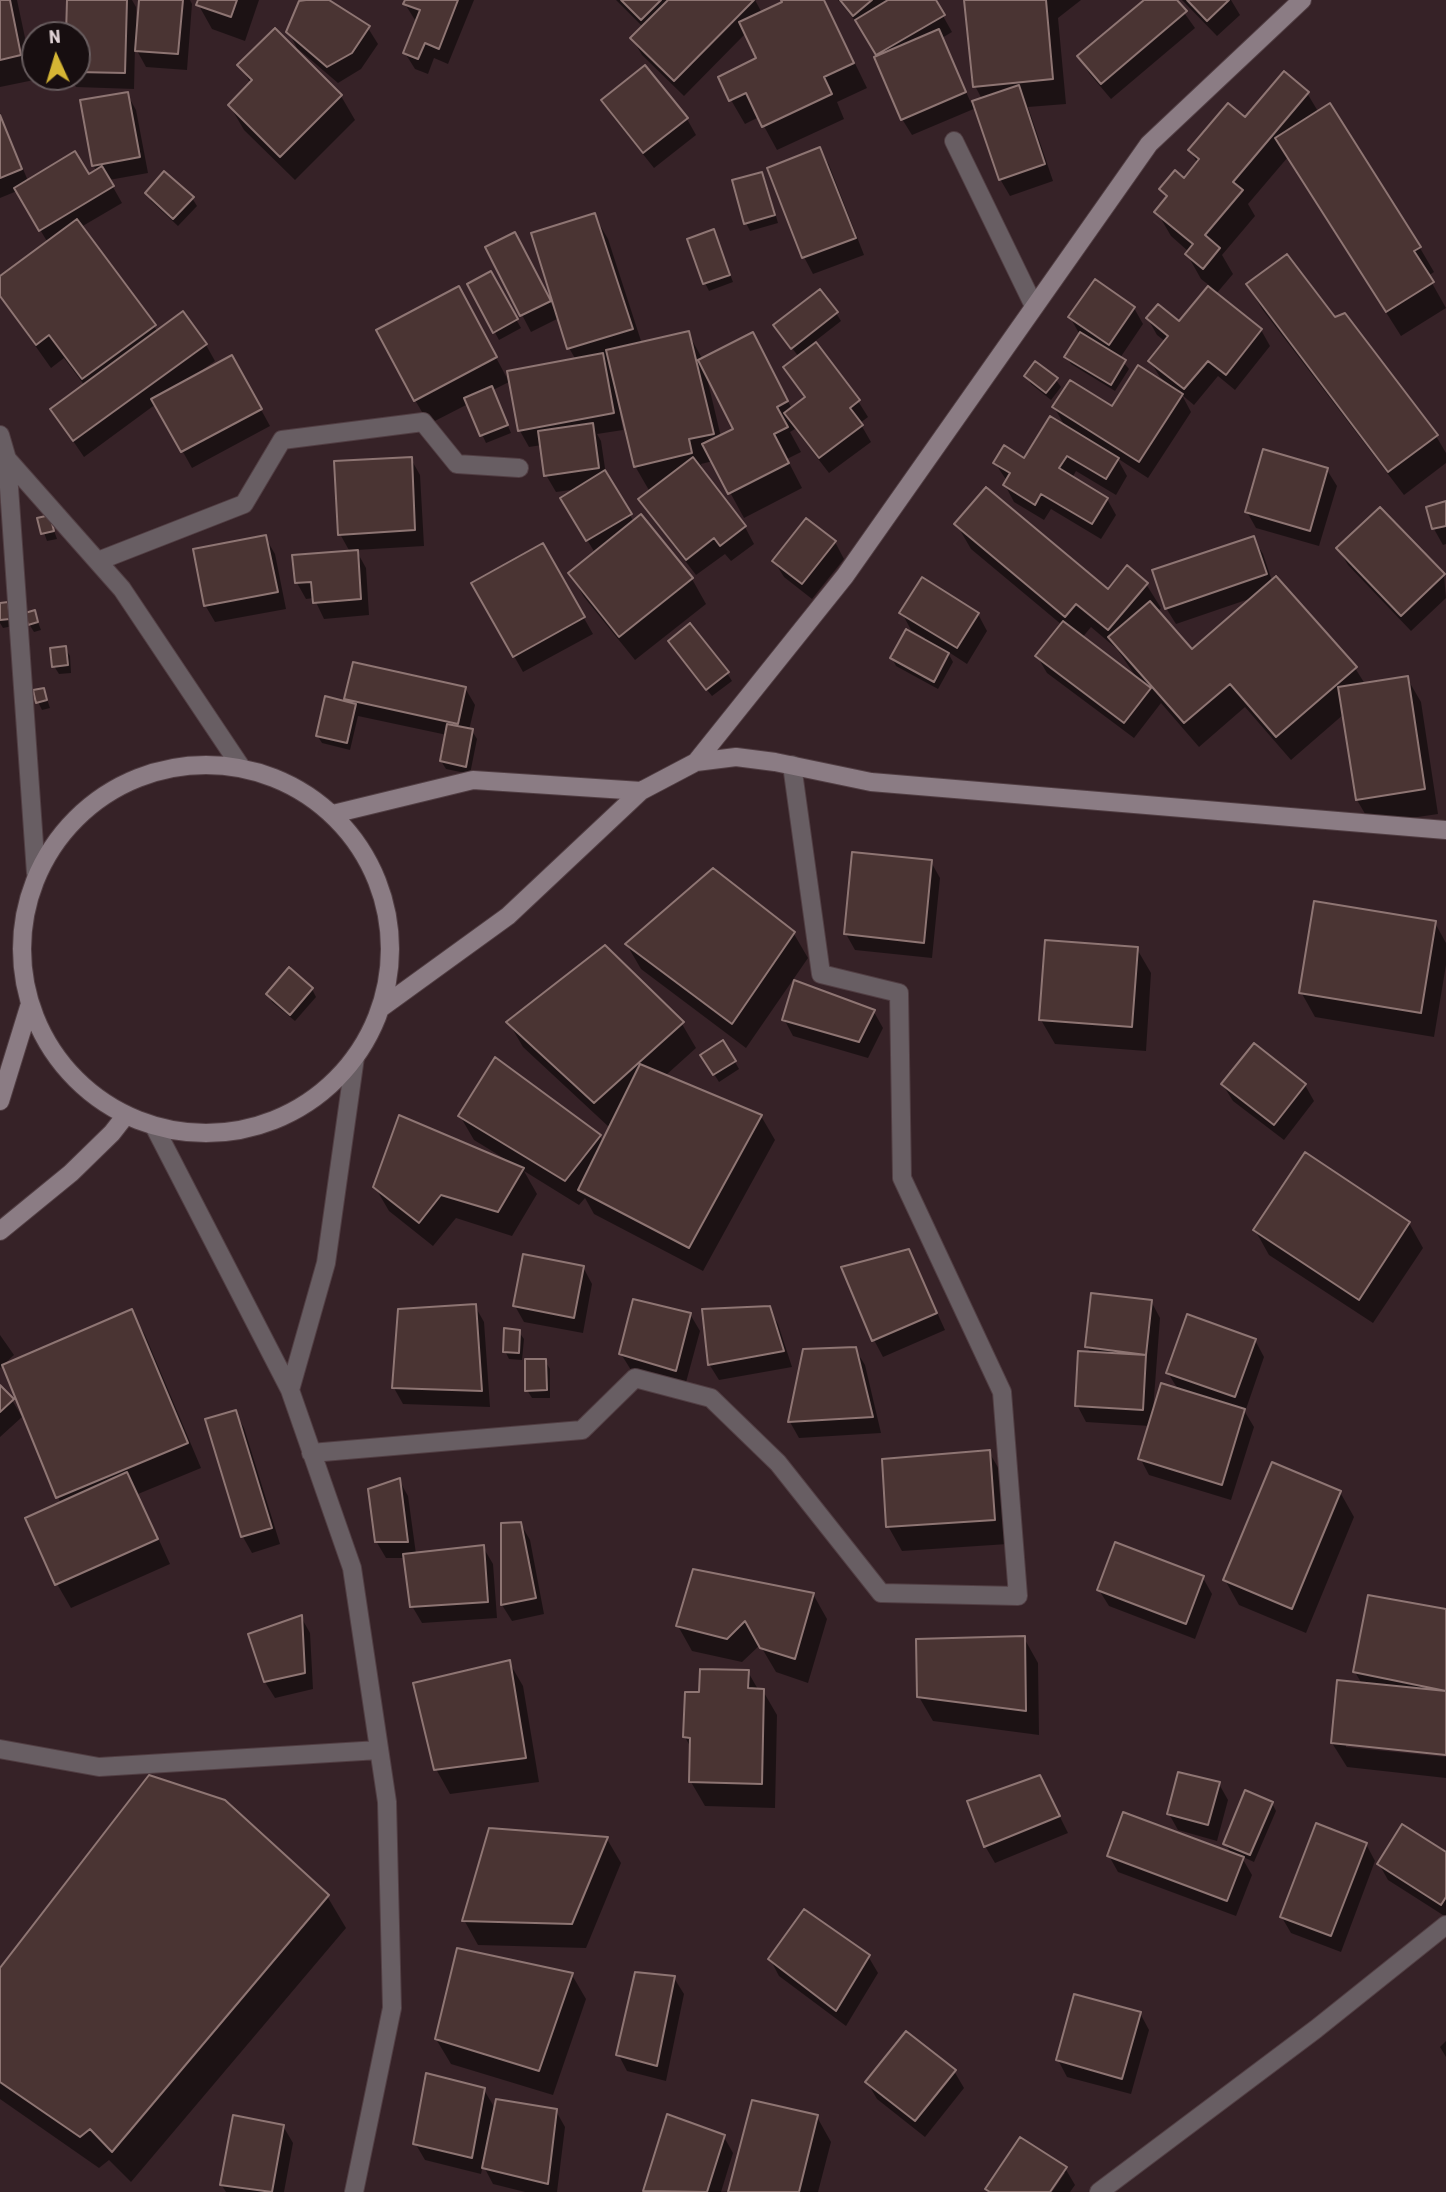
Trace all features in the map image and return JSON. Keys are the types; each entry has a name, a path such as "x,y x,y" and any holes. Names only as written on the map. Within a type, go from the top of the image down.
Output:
{"street":[{"path":"696,762 845,576 1149,144 1302,0"},
{"path":"954,141 1034,306"},
{"path":"98,561 244,504 282,440 423,422 457,464 519,468"},
{"path":"0,435 7,458 6,544 36,873"},
{"path":"7,458 122,589 241,767"},
{"path":"381,1009 508,916 641,791 696,762 736,757 792,765 871,782 1446,830"},
{"path":"311,1453 582,1430 635,1378 711,1398 778,1463 881,1593 1018,1596 1002,1392 902,1178 900,993 821,974 792,765"},
{"path":"179,766 241,767 275,777 306,793 333,814 356,840 386,904 389,974 381,1009 355,1057 330,1085 300,1108 266,1123 229,1132 191,1133 154,1126 125,1115 94,1096 66,1071 45,1041 29,1007 20,963 22,917 36,873 71,822 120,785 179,766"},
{"path":"333,814 473,780 641,791"},
{"path":"0,1101 29,1007"},
{"path":"290,1391 326,1263 355,1057"},
{"path":"0,1231 71,1174 112,1133 125,1115"},
{"path":"154,1126 290,1391 352,1568 387,1802 392,2008 354,2192"},
{"path":"0,1749 99,1768 379,1750"},
{"path":"1099,2192 1316,2029 1446,1925"}],"building":[{"path":"0,0 10,0 21,55 0,60"},
{"path":"67,0 127,0 125,73 91,72 91,21 66,21"},
{"path":"139,0 183,0 178,54 135,51"},
{"path":"198,0 237,0 231,17 196,5"},
{"path":"329,0 370,26 352,53 327,67 286,32 299,1"},
{"path":"405,0 458,0 439,49 425,43 418,59 403,53 420,10 403,4"},
{"path":"621,0 661,0 641,20"},
{"path":"668,0 754,0 674,81 630,38"},
{"path":"781,0 824,0 854,63 824,77 832,94 762,127 746,93 729,101 718,77 756,58 739,22 782,2"},
{"path":"840,0 872,0 853,16"},
{"path":"888,0 936,0 945,15 876,55 855,20"},
{"path":"964,0 1046,0 1053,79 973,87"},
{"path":"1144,0 1177,0 1187,11 1101,84 1077,56"},
{"path":"1187,0 1229,0 1207,21"},
{"path":"275,28 342,95 280,157 228,105 252,80 237,65"},
{"path":"939,29 966,92 901,120 874,57"},
{"path":"645,65 688,118 643,153 601,100"},
{"path":"1284,71 1309,92 1233,182 1243,190 1205,235 1220,248 1203,269 1185,254 1193,244 1154,212 1167,196 1159,189 1175,170 1184,178 1199,159 1188,150 1228,103 1245,117"},
{"path":"1019,85 1045,164 999,180 972,101"},
{"path":"128,92 140,157 92,166 80,100"},
{"path":"1330,103 1421,247 1414,251 1434,282 1386,312 1275,138"},
{"path":"0,115 22,169 0,178"},
{"path":"820,147 856,238 802,258 767,168"},
{"path":"75,151 89,174 102,166 114,186 39,231 14,188"},
{"path":"164,171 194,197 173,219 145,193"},
{"path":"762,172 775,215 744,224 732,180"},
{"path":"595,213 633,329 567,349 531,233"},
{"path":"77,219 156,325 82,379 49,335 36,345 0,296 0,276"},
{"path":"714,229 730,275 703,284 687,239"},
{"path":"515,232 551,301 520,316 485,247"},
{"path":"1287,254 1335,317 1345,313 1438,435 1388,472 1246,284"},
{"path":"491,271 518,319 493,333 467,284"},
{"path":"1095,279 1135,307 1109,345 1068,317"},
{"path":"459,286 497,357 414,401 376,330"},
{"path":"1208,286 1262,329 1226,375 1208,361 1184,389 1148,361 1168,336 1146,318 1158,304 1179,321"},
{"path":"820,289 838,312 791,349 773,325"},
{"path":"183,311 207,344 73,441 50,409"},
{"path":"689,331 714,434 689,439 692,453 634,467 606,350"},
{"path":"753,332 788,401 777,407 788,427 774,434 789,463 728,494 702,444 733,429 698,360"},
{"path":"1080,332 1126,360 1111,385 1064,357"},
{"path":"816,342 860,400 850,408 863,425 819,458 784,413 805,397 783,367"},
{"path":"603,353 614,413 518,431 507,371"},
{"path":"232,355 262,409 181,452 151,399"},
{"path":"1035,361 1058,378 1046,393 1024,376"},
{"path":"1138,365 1183,394 1139,462 1052,407 1070,380 1112,406"},
{"path":"492,386 508,425 480,436 464,398"},
{"path":"1050,416 1119,458 1106,479 1067,456 1059,468 1108,498 1092,524 1041,494 1035,505 1003,485 1010,473 993,463 1004,445 1024,458"},
{"path":"593,423 599,468 544,476 538,431"},
{"path":"1263,449 1328,468 1310,531 1245,512"},
{"path":"412,457 415,530 338,535 334,461"},
{"path":"693,457 746,526 720,546 714,538 686,560 638,499"},
{"path":"605,470 632,514 586,541 560,498"},
{"path":"986,487 1108,589 1127,565 1148,583 1108,630 1076,604 1065,617 954,524"},
{"path":"1446,501 1446,526 1432,529 1426,507"},
{"path":"1380,507 1445,574 1401,616 1336,548"},
{"path":"641,514 693,578 619,637 568,573"},
{"path":"50,515 54,531 41,534 37,518"},
{"path":"806,518 836,541 802,584 772,561"},
{"path":"266,535 278,592 204,606 193,549"},
{"path":"1254,536 1267,574 1165,609 1152,570"},
{"path":"543,543 585,617 513,657 471,583"},
{"path":"358,550 361,599 313,603 311,582 295,583 292,555"},
{"path":"1276,576 1357,667 1276,737 1230,684 1184,723 1108,637 1150,601 1192,649"},
{"path":"922,577 979,613 957,648 899,613"},
{"path":"8,602 10,619 0,620 0,603"},
{"path":"35,610 38,622 28,625 25,613"},
{"path":"1063,621 1151,688 1124,723 1035,656"},
{"path":"690,623 729,672 706,690 668,641"},
{"path":"906,629 949,653 934,682 890,658"},
{"path":"66,646 68,665 52,667 50,648"},
{"path":"353,662 466,687 458,724 344,699"},
{"path":"1408,676 1425,789 1356,800 1338,687"},
{"path":"44,688 47,700 36,703 33,690"},
{"path":"325,696 356,704 347,743 316,736"},
{"path":"447,724 473,729 466,767 440,761"},
{"path":"852,852 932,860 924,943 844,934"},
{"path":"713,868 795,932 732,1024 625,944"},
{"path":"1314,901 1436,921 1421,1013 1299,993"},
{"path":"1045,940 1138,947 1132,1027 1039,1020"},
{"path":"605,945 684,1022 594,1103 506,1022"},
{"path":"289,967 313,988 290,1015 266,994"},
{"path":"794,980 875,1010 859,1042 782,1020"},
{"path":"723,1040 736,1061 713,1075 700,1055"},
{"path":"1254,1043 1306,1084 1274,1125 1221,1084"},
{"path":"495,1057 601,1135 565,1181 458,1116"},
{"path":"640,1064 762,1115 689,1248 578,1190"},
{"path":"399,1115 524,1168 498,1212 441,1195 419,1223 373,1187"},
{"path":"1305,1152 1410,1222 1359,1300 1253,1230"},
{"path":"909,1249 937,1313 872,1341 841,1267"},
{"path":"523,1254 584,1266 574,1318 513,1306"},
{"path":"1091,1293 1152,1300 1146,1355 1085,1347"},
{"path":"633,1299 691,1313 676,1371 619,1354"},
{"path":"476,1304 482,1391 392,1388 398,1309"},
{"path":"770,1306 784,1351 708,1365 702,1309"},
{"path":"132,1309 188,1443 56,1498 2,1365"},
{"path":"1187,1314 1256,1339 1235,1397 1166,1373"},
{"path":"504,1328 520,1330 519,1353 503,1352"},
{"path":"856,1347 873,1417 788,1422 803,1349"},
{"path":"1078,1351 1146,1355 1143,1410 1075,1406"},
{"path":"525,1359 546,1359 547,1390 525,1391"},
{"path":"1161,1383 1245,1409 1222,1485 1138,1459"},
{"path":"0,1385 14,1399 0,1412"},
{"path":"236,1410 272,1528 241,1537 205,1419"},
{"path":"990,1450 995,1520 886,1527 882,1459"},
{"path":"1272,1462 1341,1491 1292,1609 1223,1580"},
{"path":"127,1472 158,1539 55,1585 25,1518"},
{"path":"400,1478 408,1542 375,1542 368,1489"},
{"path":"521,1522 536,1598 501,1605 501,1523"},
{"path":"1115,1542 1204,1576 1186,1624 1097,1590"},
{"path":"484,1545 488,1602 410,1607 403,1554"},
{"path":"693,1569 814,1593 795,1659 760,1648 745,1621 727,1639 676,1626"},
{"path":"1368,1595 1446,1609 1446,1691 1353,1672"},
{"path":"302,1615 305,1673 264,1682 248,1634"},
{"path":"1025,1636 1026,1711 917,1697 916,1639"},
{"path":"510,1660 526,1758 434,1770 413,1683"},
{"path":"700,1669 749,1670 748,1688 764,1689 762,1784 689,1782 690,1738 683,1737 685,1692 699,1692"},
{"path":"1337,1680 1446,1691 1446,1755 1331,1743"},
{"path":"1178,1772 1220,1782 1208,1825 1167,1814"},
{"path":"149,1775 225,1800 329,1895 112,2152 90,2129 80,2137 0,2082 0,1968"},
{"path":"1040,1775 1060,1816 984,1847 967,1801"},
{"path":"1245,1790 1273,1802 1250,1855 1223,1844"},
{"path":"1123,1812 1244,1857 1227,1901 1107,1856"},
{"path":"1316,1823 1367,1843 1331,1936 1280,1917"},
{"path":"1402,1824 1446,1852 1446,1897 1441,1905 1377,1864"},
{"path":"489,1828 608,1837 572,1924 462,1921"},
{"path":"804,1909 870,1955 836,2011 768,1959"},
{"path":"457,1948 573,1973 539,2071 435,2039"},
{"path":"635,1972 675,1976 657,2066 616,2055"},
{"path":"1074,1994 1141,2012 1122,2079 1056,2060"},
{"path":"906,2031 956,2070 915,2121 865,2082"},
{"path":"426,2073 485,2088 472,2158 413,2144"},
{"path":"496,2099 557,2109 548,2184 482,2168"},
{"path":"752,2100 818,2115 799,2192 728,2192"},
{"path":"667,2114 725,2135 707,2192 643,2191"},
{"path":"233,2115 284,2125 272,2192 220,2185"},
{"path":"1020,2137 1067,2167 1050,2192 990,2192 985,2189"}]}
